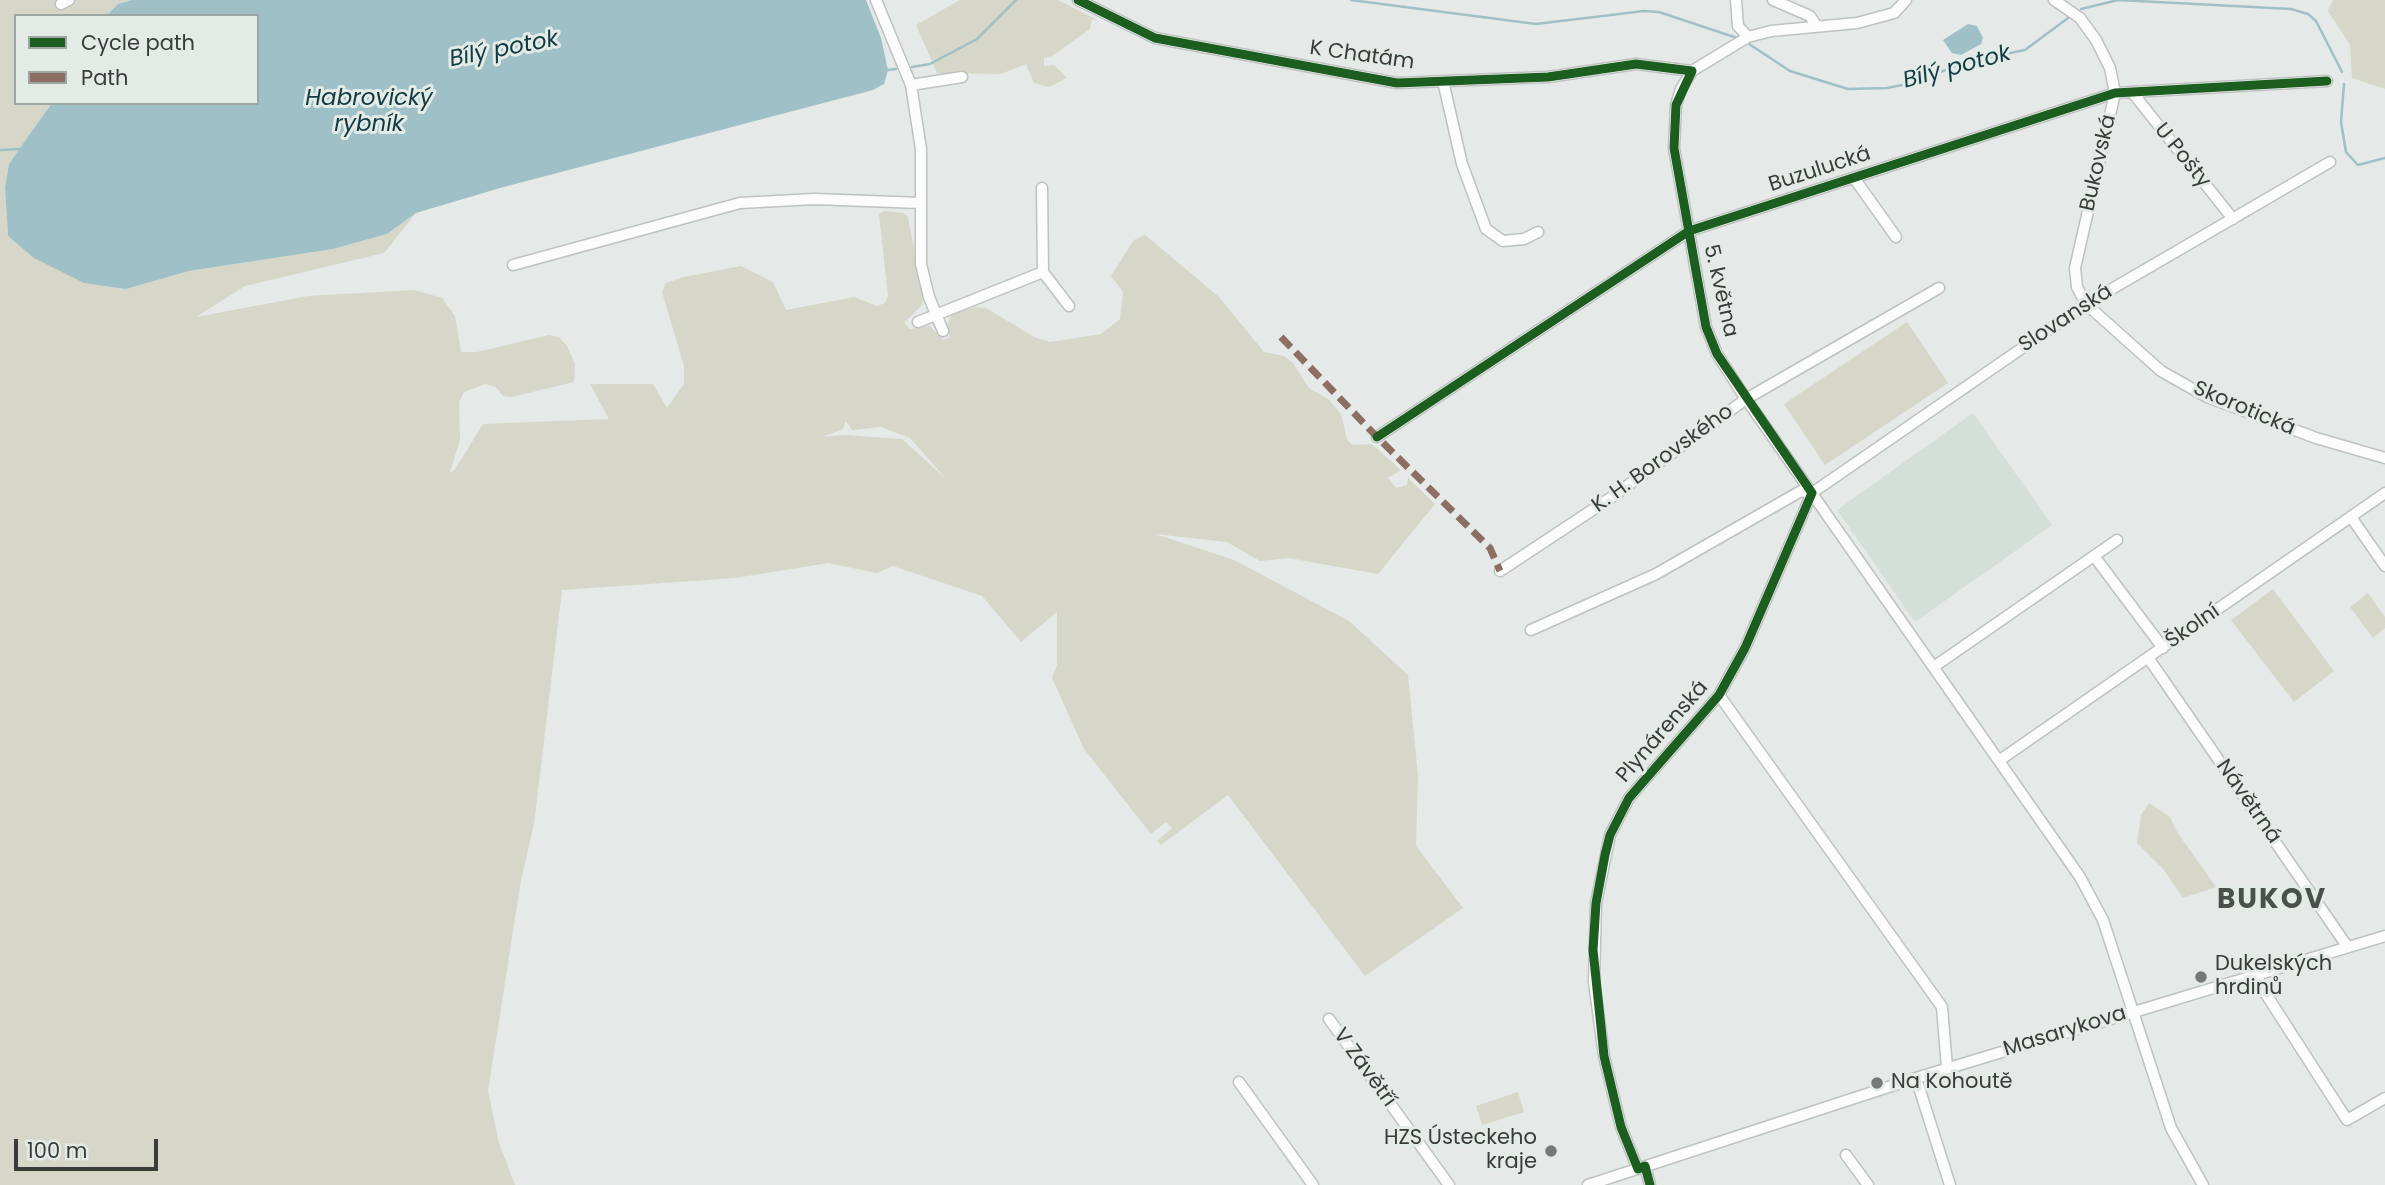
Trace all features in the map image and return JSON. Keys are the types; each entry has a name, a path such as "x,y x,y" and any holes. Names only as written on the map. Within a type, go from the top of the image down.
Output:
{"street":[{"path":"876,0 911,85 921,149 921,264 943,331"},
{"name":"K Chatám","path":"1078,0 1155,38 1397,83 1548,77 1636,64 1692,71"},
{"path":"1736,0 1738,26 1747,38"},
{"path":"1773,0 1810,16 1816,25"},
{"path":"1692,71 1747,38 1771,30 1857,23 1894,13 1906,0"},
{"name":"Bukovská","path":"2054,0 2081,18 2096,40 2110,68 2115,93 2075,268 2077,286 2086,304"},
{"name":"5. května","path":"1692,71 1676,105 1674,148 1710,340 1746,399 1812,493"},
{"path":"911,85 962,77"},
{"name":"K Chatám","path":"1443,81 1462,164 1486,229 1503,241 1524,239 1538,232"},
{"name":"Buzulucká","path":"1377,437 1689,231 2115,93 2327,81"},
{"name":"U Pošty","path":"2132,92 2233,219"},
{"name":"Slovanská","path":"1812,493 2086,304 2330,162"},
{"path":"1854,178 1896,237"},
{"path":"1042,188 1043,272 1069,306"},
{"path":"513,265 740,203 814,199 919,203"},
{"path":"918,322 1043,272"},
{"name":"K. H. Borovského","path":"1500,571 1612,497 1746,399 1939,288"},
{"name":"Skorotická","path":"2086,304 2161,371 2207,397 2316,438 2385,458"},
{"path":"1531,630 1656,574 1801,491 1812,493 2080,877 2103,920 2171,1128 2203,1185"},
{"name":"Plynárenská","path":"1650,1185 1621,1127 1604,1056 1593,950 1596,903 1605,855 1610,835 1629,798 1720,695 1745,648 1812,493"},
{"name":"Školní","path":"2000,760 2385,493"},
{"path":"2351,516 2385,566"},
{"path":"1935,666 2117,540"},
{"path":"2094,556 2163,648"},
{"name":"Návětrná","path":"2149,659 2347,946"},
{"path":"1720,695 1942,1007 1947,1068"},
{"name":"Masarykova","path":"1588,1185 1947,1068 2385,936"},
{"path":"2256,973 2262,988 2347,1120 2385,1098"},
{"name":"V Závětří","path":"1329,1019 1449,1185"},
{"path":"1916,1078 1949,1184"},
{"path":"1239,1082 1313,1185"},
{"path":"1846,1155 1868,1185"}],"shaded area":[{"path":"0,0 132,0 118,4 108,14 14,14 14,105 51,105 9,164 5,187 8,236 126,289 189,271 333,249 387,234 416,213 384,253 245,286 196,317 308,296 414,290 442,298 455,316 461,352 477,352 549,335 559,337 567,346 575,364 574,382 512,397 503,396 496,387 486,384 464,392 459,402 460,440 450,472 454,471 483,424 609,419 590,384 653,384 667,408 684,384 684,366 662,292 666,283 741,266 773,282 786,310 854,297 877,306 885,303 888,296 879,214 885,211 903,213 908,217 923,296 922,305 904,323 910,329 930,326 943,340 950,337 947,326 952,314 975,307 986,308 1034,337 1050,342 1101,334 1120,319 1123,292 1111,276 1134,240 1145,235 1219,297 1264,352 1284,356 1293,363 1309,388 1328,399 1341,414 1347,439 1352,445 1372,444 1401,470 1388,478 1396,488 1407,485 1408,478 1435,504 1378,574 1289,558 1260,561 1227,542 1155,534 1234,560 1349,621 1408,675 1418,776 1416,846 1463,908 1365,976 1228,795 1161,845 1157,841 1172,828 1166,822 1151,834 1084,749 1052,678 1057,665 1057,612 1021,642 982,596 893,566 877,573 828,563 735,578 562,590 534,824 521,880 488,1091 499,1143 515,1185 0,1185","holes":["846,421 852,430 881,427 910,438 946,479 902,439 844,435 822,437 843,429"]},
{"path":"960,0 1058,0 1099,21 1092,19 1090,29 1052,56 1044,58 1044,66 1054,65 1067,78 1049,87 1034,83 1026,64 1001,74 937,73 916,25"},
{"path":"2333,0 2385,0 2385,89 2352,78 2350,45 2328,11"},
{"path":"1907,322 1948,383 1825,465 1784,404"},
{"path":"1973,413 2052,525 1915,622 1837,510"},
{"path":"2273,589 2334,671 2294,702 2231,620"},
{"path":"2368,593 2385,617 2385,628 2373,638 2350,607"},
{"path":"2149,803 2170,817 2177,832 2216,887 2183,898 2164,870 2137,843 2141,815"},
{"path":"1518,1092 1524,1112 1482,1125 1476,1106"}],"water":[{"name":"Habrovický rybník","path":"132,0 866,0 881,38 888,70 884,84 873,90 500,188 416,213 387,234 333,249 189,271 126,289 84,283 34,258 8,236 5,187 9,164 51,105 259,105 259,14 108,14 118,4"},
{"path":"1968,24 1977,26 1983,38 1981,44 1961,55 1952,53 1943,40"}],"waterway":[{"path":"912,67 930,64 977,39 1016,0"},
{"name":"Bílý potok","path":"1351,0 1536,24 1644,11 1659,12 1740,39"},
{"name":"Bílý potok","path":"2081,9 2118,0 2291,9 2308,14 2316,21 2342,72"},
{"name":"Bílý potok","path":"1746,42 1790,71 1848,89 1887,88 1912,83 1966,62 2025,50 2068,18"},
{"path":"888,70 896,69"},
{"name":"Bílý potok","path":"2344,84 2341,122 2346,152 2358,165 2385,158"},
{"name":"Bílý potok","path":"0,150 21,149"}],"marked path":[{"path":"1281,337 1377,437 1490,548 1500,571"}],"cycle path":[{"path":"1078,0 1155,38 1397,83 1548,77 1636,64 1692,71 1676,105 1674,148 1706,327 1717,354 1812,493 1745,648 1719,695 1629,798 1610,835 1605,855 1596,903 1593,950 1604,1056 1621,1127 1638,1169 1645,1166 1650,1185"},
{"path":"1377,437 1689,231 2115,93 2327,81"}],"place":[{"name":"Dukelských hrdinů","path":"2201,977"},
{"name":"Na Kohoutě","path":"1877,1083"},
{"name":"HZS Ústeckeho kraje","path":"1551,1151"}],"district":[{"name":"BUKOV","path":"2272,901"}]}
